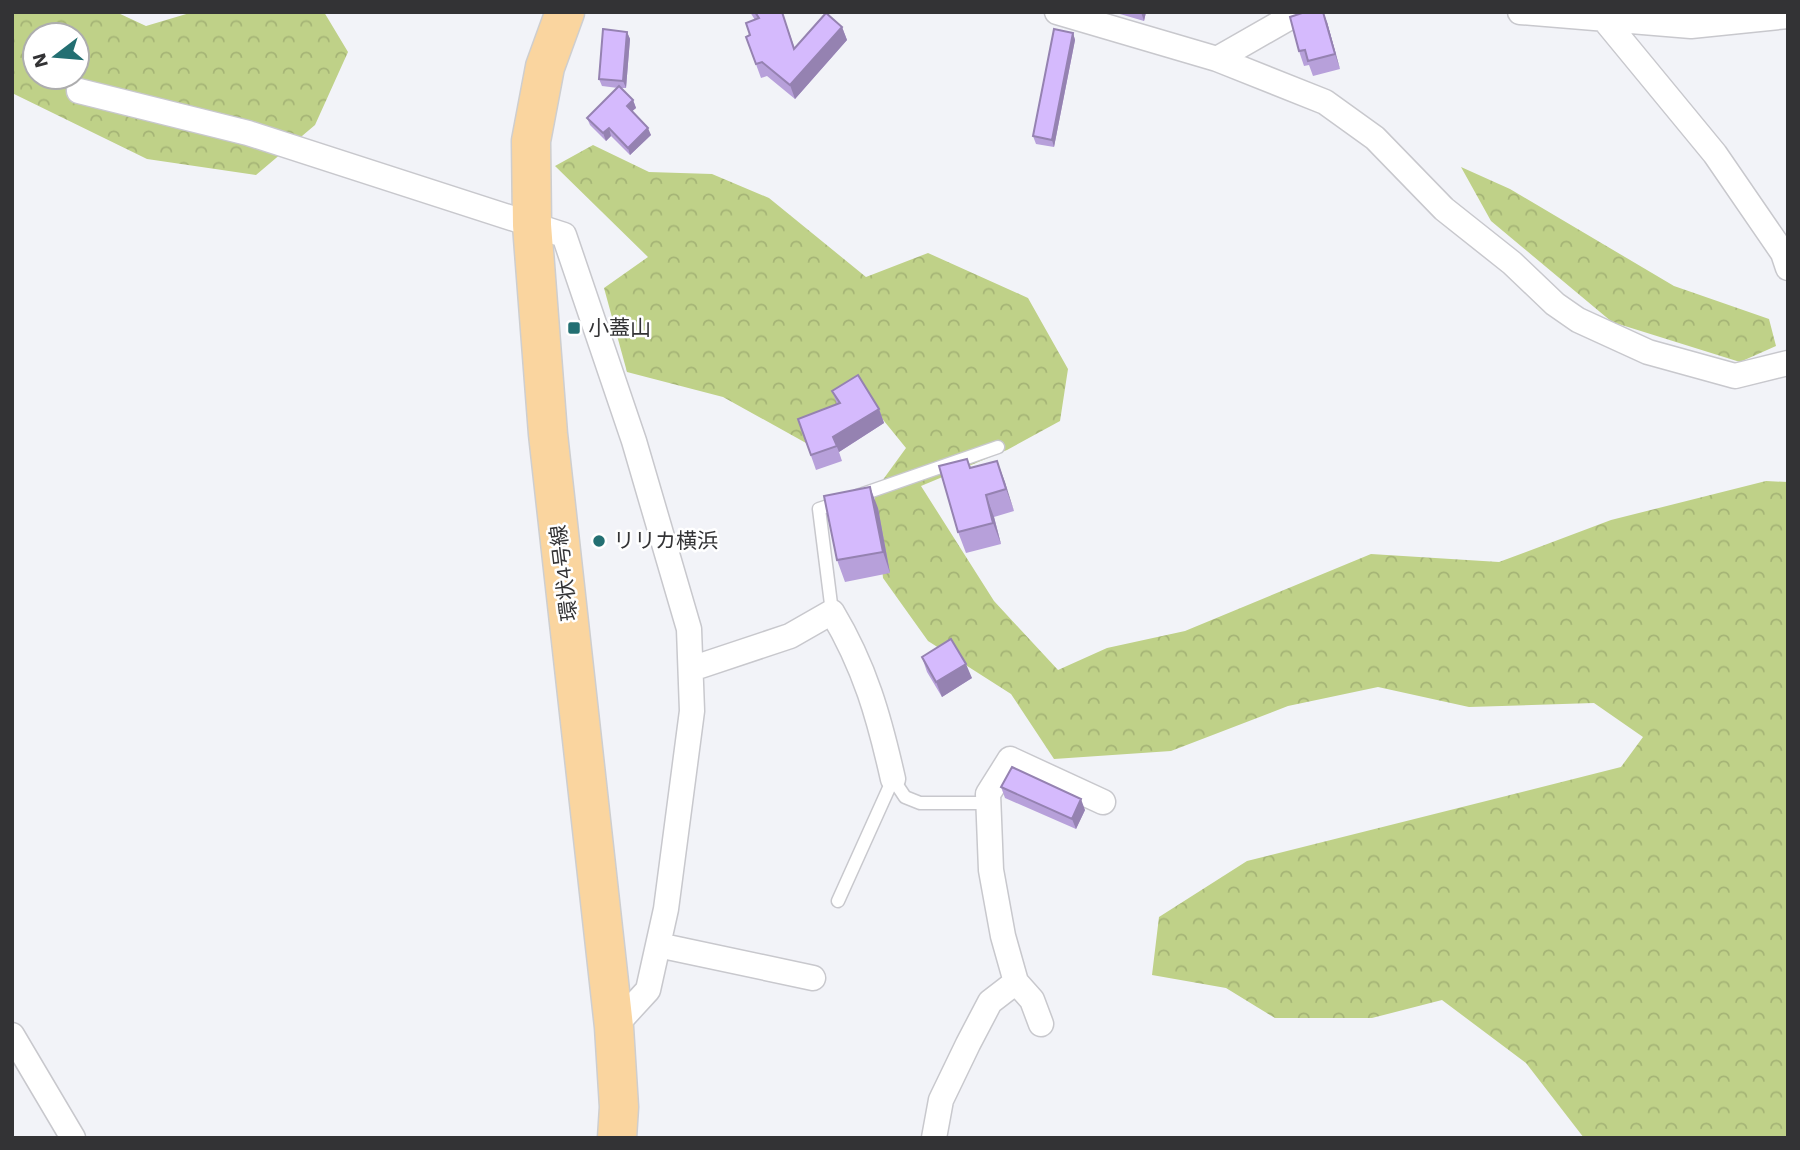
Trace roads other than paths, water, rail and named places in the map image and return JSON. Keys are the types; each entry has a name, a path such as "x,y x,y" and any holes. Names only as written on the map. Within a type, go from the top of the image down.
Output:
{"main road":[{"name":"環状4号線","path":"565,12 545,67 531,141 532,225 548,434 614,1027 619,1107 617,1138"}],"street":[{"path":"1217,59 1299,12"},
{"path":"1520,12 1603,15 1691,26 1788,16"},
{"path":"1073,15 1217,59 1325,102 1375,138 1444,209 1512,263 1555,304 1578,320 1648,352 1735,376 1788,363"},
{"path":"1603,15 1715,154 1783,253 1788,268"},
{"path":"79,91 248,133 564,235 638,454 689,629 692,711 666,909 648,990 614,1027"},
{"path":"691,669 790,636 832,612 856,652 880,721 893,779"},
{"path":"1041,1024 1032,1000 1016,982 1003,936 991,870 988,794 1010,759 1102,802"},
{"path":"658,945 813,978"},
{"path":"934,1138 941,1100 973,1034 990,1002 1016,982"},
{"path":"12,1035 73,1138"}],"lane":[{"path":"832,612 819,509 998,447"},
{"path":"893,779 905,797 920,803 987,803"},
{"path":"838,901 893,779"}],"place":[{"name":"小蓋山","path":"574,328"},
{"name":"リリカ横浜","path":"599,541"}]}
